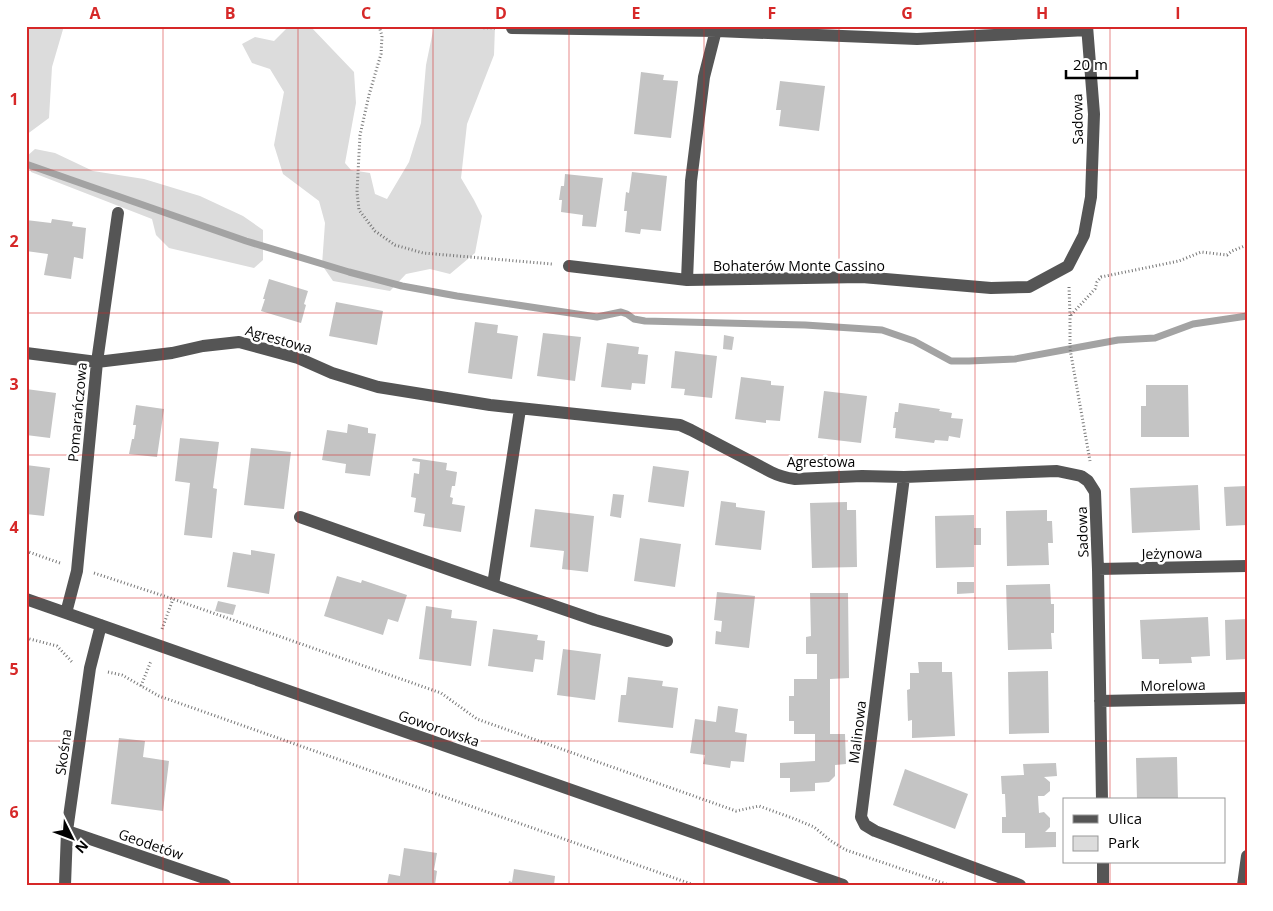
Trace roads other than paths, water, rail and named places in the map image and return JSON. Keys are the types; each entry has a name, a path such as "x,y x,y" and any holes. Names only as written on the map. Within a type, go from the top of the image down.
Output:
{"street":[{"path":"512,28 717,28 917,39 1087,28"},
{"path":"687,280 691,181 704,77 717,28"},
{"name":"Sadowa","path":"1029,287 1068,266 1084,236 1090,197 1094,114 1087,28"},
{"name":"Pomarańczowa","path":"66,613 78,571 97,362 118,213"},
{"name":"Bohaterów Monte Cassino","path":"569,266 687,280 862,278 991,288 1029,287"},
{"name":"Agrestowa","path":"26,353 97,362 172,353 203,346 239,342 298,358 332,373 378,387 490,406 680,425 771,472 787,478 904,477 1057,471 1081,476 1088,481 1095,492"},
{"path":"493,585 520,409"},
{"name":"Malinowa","path":"904,477 861,817 865,825 874,831 1020,885"},
{"name":"Sadowa","path":"1095,492 1102,798"},
{"path":"300,517 595,620 667,641"},
{"name":"Jeżynowa","path":"1098,570 1247,566"},
{"name":"Goworowska","path":"26,599 843,885"},
{"name":"Skośna","path":"65,885 67,832 90,668 101,625"},
{"name":"Morelowa","path":"1100,701 1247,698"},
{"name":"Geodetów","path":"67,832 225,885"},
{"path":"1243,885 1247,856"},
{"path":"1103,864 1104,885"}],"waterway":[{"path":"26,164 246,241 349,272 402,286 457,296 597,317 621,312 634,319 645,321 805,325 882,330 914,341 951,361 969,361 1015,359 1118,340 1155,338 1193,324 1247,316"}]}
